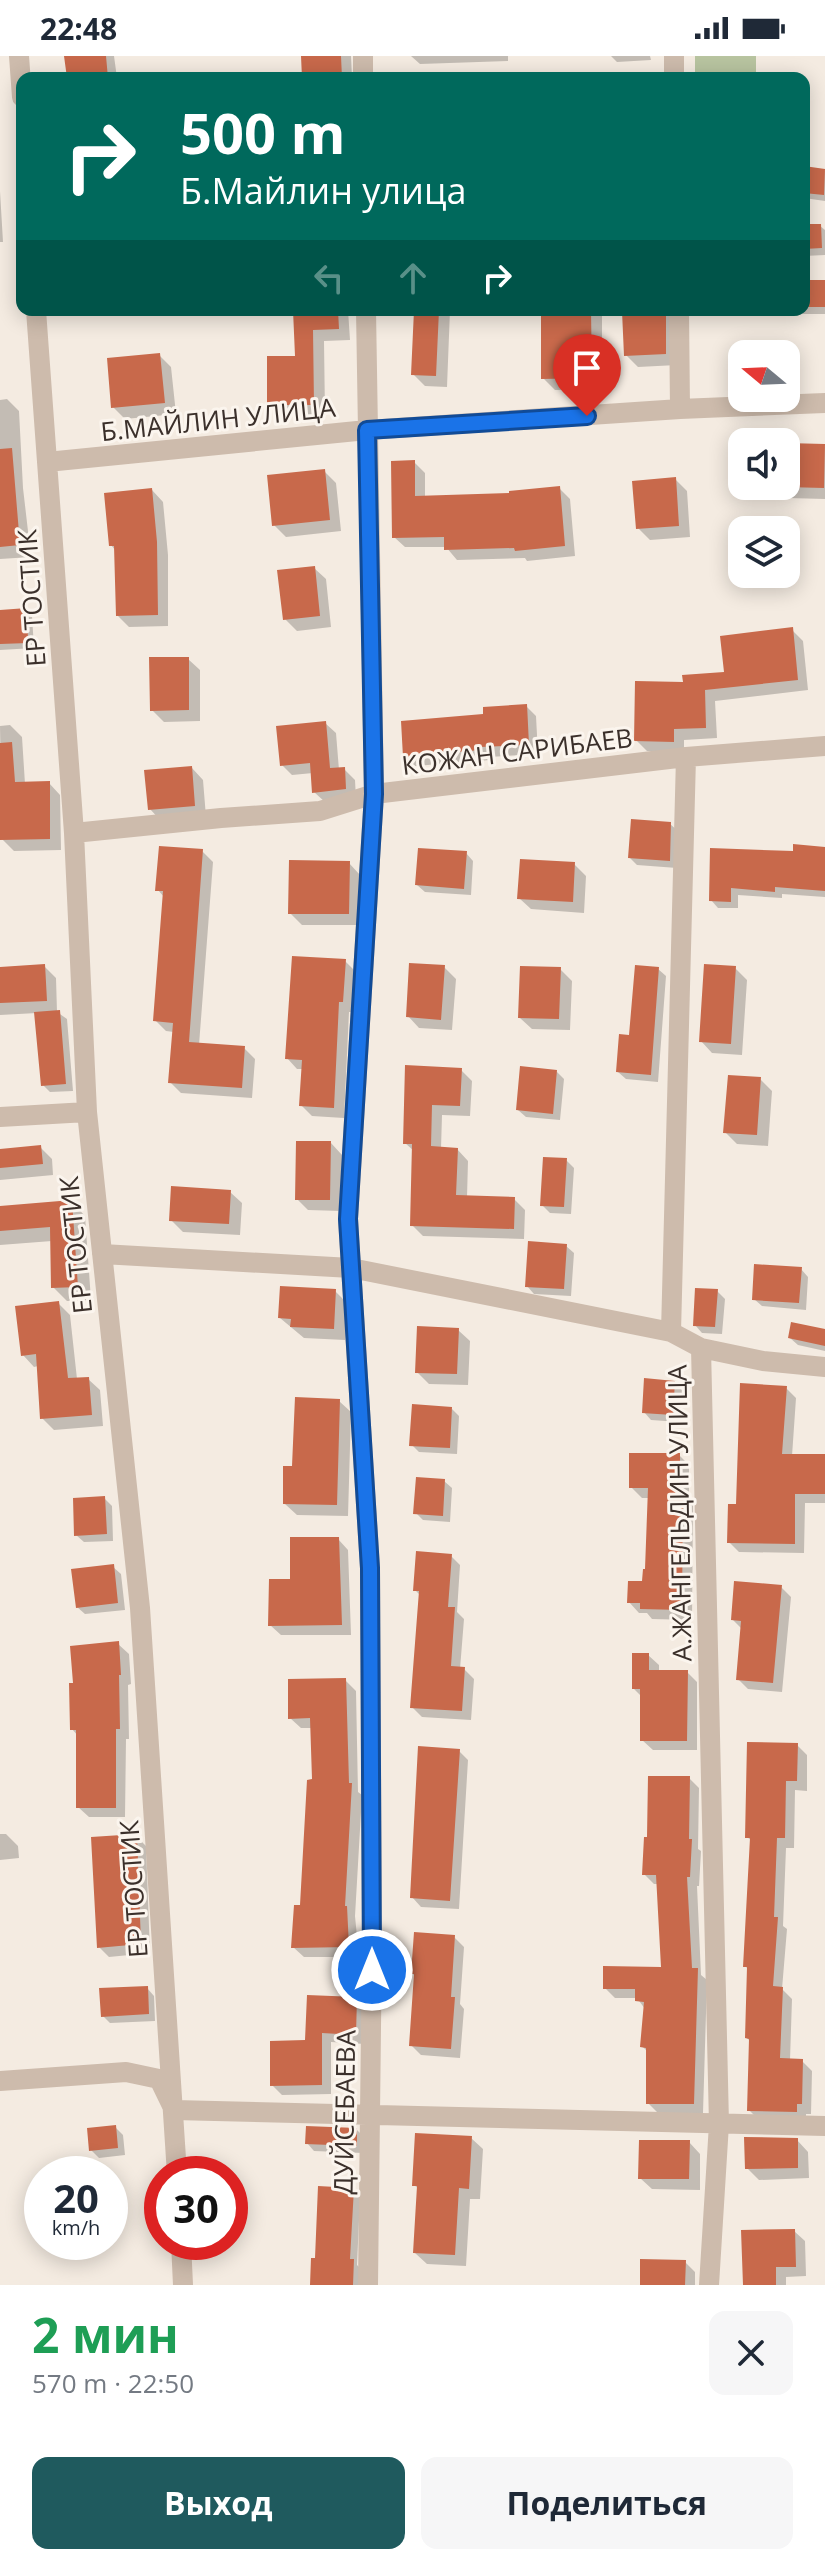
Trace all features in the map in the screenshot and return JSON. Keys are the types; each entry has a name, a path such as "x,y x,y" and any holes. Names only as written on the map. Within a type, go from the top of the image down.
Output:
{"street":[{"name":"ЕР ТОСТИК","path":"36,316 74,833 87,1112 140,1608 176,2156"},
{"name":"ДУЙСЕБАЕВА","path":"366,316 374,794 348,1219 370,1568 372,1925 368,2285"},
{"path":"679,316 680,409"},
{"name":"Б.МАЙЛИН УЛИЦА","path":"47,462 367,430 680,409 825,403"},
{"name":"КОЖАН САРИБАЕВ","path":"74,833 320,811 374,794 686,757 825,746"},
{"name":"А.ЖАНГЕЛЬДИН УЛИЦА","path":"686,757 671,1332 701,1348 719,2124 709,2285"},
{"path":"0,1117 87,1112"},
{"path":"102,1254 351,1268 671,1332"},
{"path":"701,1348 763,1361 825,1367"},
{"path":"0,2081 126,2072 159,2079 174,2110 825,2126"},
{"path":"182,2260 183,2285"}],"green space":[{"path":"695,56 756,56 756,72 695,72"}],"building":[{"path":"64,56 106,56 107,72 66,72"},
{"path":"301,56 341,56 342,72 302,72"},
{"path":"810,167 825,169 824,195 810,194"},
{"path":"810,224 821,224 822,248 810,249"},
{"path":"810,280 825,280 825,307 810,307"},
{"path":"293,316 338,316 339,329 313,330 314,405 267,405 267,356 295,356"},
{"path":"414,316 439,316 436,376 411,375"},
{"path":"541,316 591,316 592,378 541,379"},
{"path":"622,316 666,316 666,354 624,356"},
{"path":"160,353 165,403 111,408 107,358"},
{"path":"800,443 825,444 824,488 800,487"},
{"path":"12,448 20,545 0,547 0,449"},
{"path":"415,460 415,496 509,493 560,486 565,546 515,551 514,548 444,550 444,537 392,538 391,461"},
{"path":"325,469 330,520 272,526 267,475"},
{"path":"676,477 679,526 636,529 632,481"},
{"path":"152,488 157,542 158,615 116,616 114,546 109,546 104,493"},
{"path":"315,566 320,616 283,620 277,570"},
{"path":"27,608 28,643 0,644 0,610"},
{"path":"793,627 798,680 705,690 706,728 674,729 674,742 634,741 635,681 683,682 682,675 724,672 720,636"},
{"path":"149,657 189,657 189,710 150,711"},
{"path":"527,704 529,745 480,747 480,750 403,757 401,721 483,714 483,707"},
{"path":"326,721 330,768 345,767 346,789 312,793 310,763 280,766 276,726"},
{"path":"12,742 15,782 50,781 50,839 0,840 0,743"},
{"path":"192,766 195,806 148,810 144,770"},
{"path":"631,819 671,822 670,861 628,858"},
{"path":"793,844 825,847 825,891 775,887 775,892 731,888 731,902 709,901 710,848 793,851"},
{"path":"159,846 203,849 189,1042 245,1046 242,1088 168,1083 173,1023 153,1021 163,891 155,891"},
{"path":"418,848 467,851 464,889 415,885"},
{"path":"520,859 575,862 573,902 517,899"},
{"path":"289,860 350,861 349,914 288,914"},
{"path":"292,956 346,959 343,1002 339,1002 334,1108 299,1106 302,1060 285,1059"},
{"path":"409,963 445,965 441,1020 406,1017"},
{"path":"45,964 47,1001 0,1003 0,967"},
{"path":"704,964 736,966 731,1044 699,1042"},
{"path":"635,965 659,967 651,1075 616,1072 619,1034 629,1035"},
{"path":"520,966 561,967 559,1019 518,1018"},
{"path":"60,1010 66,1084 41,1086 34,1012"},
{"path":"405,1065 462,1068 460,1106 432,1105 431,1146 458,1148 456,1195 515,1197 514,1229 410,1226 412,1144 403,1144"},
{"path":"520,1066 557,1070 553,1114 516,1110"},
{"path":"728,1075 761,1077 757,1135 723,1133"},
{"path":"296,1141 331,1141 330,1200 295,1200"},
{"path":"41,1145 43,1164 0,1168 0,1149"},
{"path":"543,1157 567,1158 564,1207 540,1206"},
{"path":"171,1186 231,1190 229,1224 169,1221"},
{"path":"72,1200 78,1287 51,1288 50,1227 0,1231 0,1206"},
{"path":"528,1241 567,1244 564,1289 525,1287"},
{"path":"754,1264 802,1267 799,1303 752,1300"},
{"path":"280,1286 336,1289 334,1329 290,1327 291,1319 278,1318"},
{"path":"695,1288 718,1289 715,1327 693,1326"},
{"path":"59,1301 68,1378 89,1377 92,1415 40,1419 36,1354 21,1356 15,1306"},
{"path":"791,1322 825,1329 825,1346 788,1338"},
{"path":"417,1326 459,1328 457,1374 415,1373"},
{"path":"644,1378 675,1381 673,1415 642,1413"},
{"path":"740,1383 787,1386 782,1454 825,1454 825,1494 795,1494 795,1544 727,1543 728,1504 736,1504"},
{"path":"295,1397 340,1399 337,1505 283,1504 283,1466 292,1466"},
{"path":"412,1404 452,1407 450,1448 409,1446"},
{"path":"629,1453 680,1453 680,1491 683,1492 682,1610 640,1609 640,1603 627,1603 628,1581 642,1581 645,1569 648,1488 629,1488"},
{"path":"416,1477 445,1479 443,1516 413,1514"},
{"path":"105,1496 107,1534 74,1536 73,1498"},
{"path":"290,1537 339,1537 342,1625 268,1626 269,1579 290,1579"},
{"path":"416,1551 452,1554 448,1607 455,1607 451,1666 465,1667 462,1711 410,1708 419,1591 413,1591"},
{"path":"114,1564 118,1603 76,1608 71,1569"},
{"path":"734,1581 782,1585 773,1683 736,1680 741,1621 731,1620"},
{"path":"119,1641 121,1675 120,1729 116,1729 116,1808 76,1808 76,1730 70,1730 69,1683 73,1683 70,1646"},
{"path":"632,1653 649,1653 649,1670 688,1670 687,1741 640,1741 640,1689 632,1689"},
{"path":"346,1678 349,1783 352,1783 345,1906 349,1947 291,1948 294,1905 300,1905 307,1780 312,1779 310,1718 288,1719 288,1679"},
{"path":"747,1742 798,1743 797,1781 786,1781 785,1838 777,1838 774,1917 778,1917 773,1986 783,1987 780,2058 803,2059 802,2104 797,2104 797,2112 747,2111 747,1967 743,1967 750,1838 745,1838"},
{"path":"418,1746 460,1749 450,1901 410,1898"},
{"path":"648,1776 690,1776 689,1839 692,1839 690,1877 687,1877 692,1968 698,1968 694,2104 646,2104 646,2048 640,2047 644,2002 635,2001 635,1989 603,1989 603,1966 661,1967 656,1875 642,1875 644,1837 647,1837"},
{"path":"137,1834 141,1944 97,1948 91,1837"},
{"path":"414,1932 455,1935 451,2049 409,2046"},
{"path":"148,1986 149,2014 101,2017 99,1988"},
{"path":"307,1995 357,1997 356,2035 322,2033 322,2085 270,2086 270,2041 305,2040"},
{"path":"116,2125 118,2148 89,2151 87,2128"},
{"path":"306,2126 357,2128 357,2146 305,2144"},
{"path":"415,2133 472,2136 469,2189 459,2188 455,2255 413,2253 417,2186 412,2186"},
{"path":"744,2137 798,2138 798,2168 745,2169"},
{"path":"639,2140 690,2140 689,2179 638,2179"},
{"path":"318,2186 354,2188 350,2259 354,2259 353,2285 310,2285 311,2258 315,2258"},
{"path":"795,2229 796,2267 776,2267 776,2285 743,2285 741,2230"},
{"path":"640,2259 686,2260 685,2285 640,2285"}],"route":[{"path":"372,1970 370,1568 348,1219 374,794 367,430 587,416"}]}
